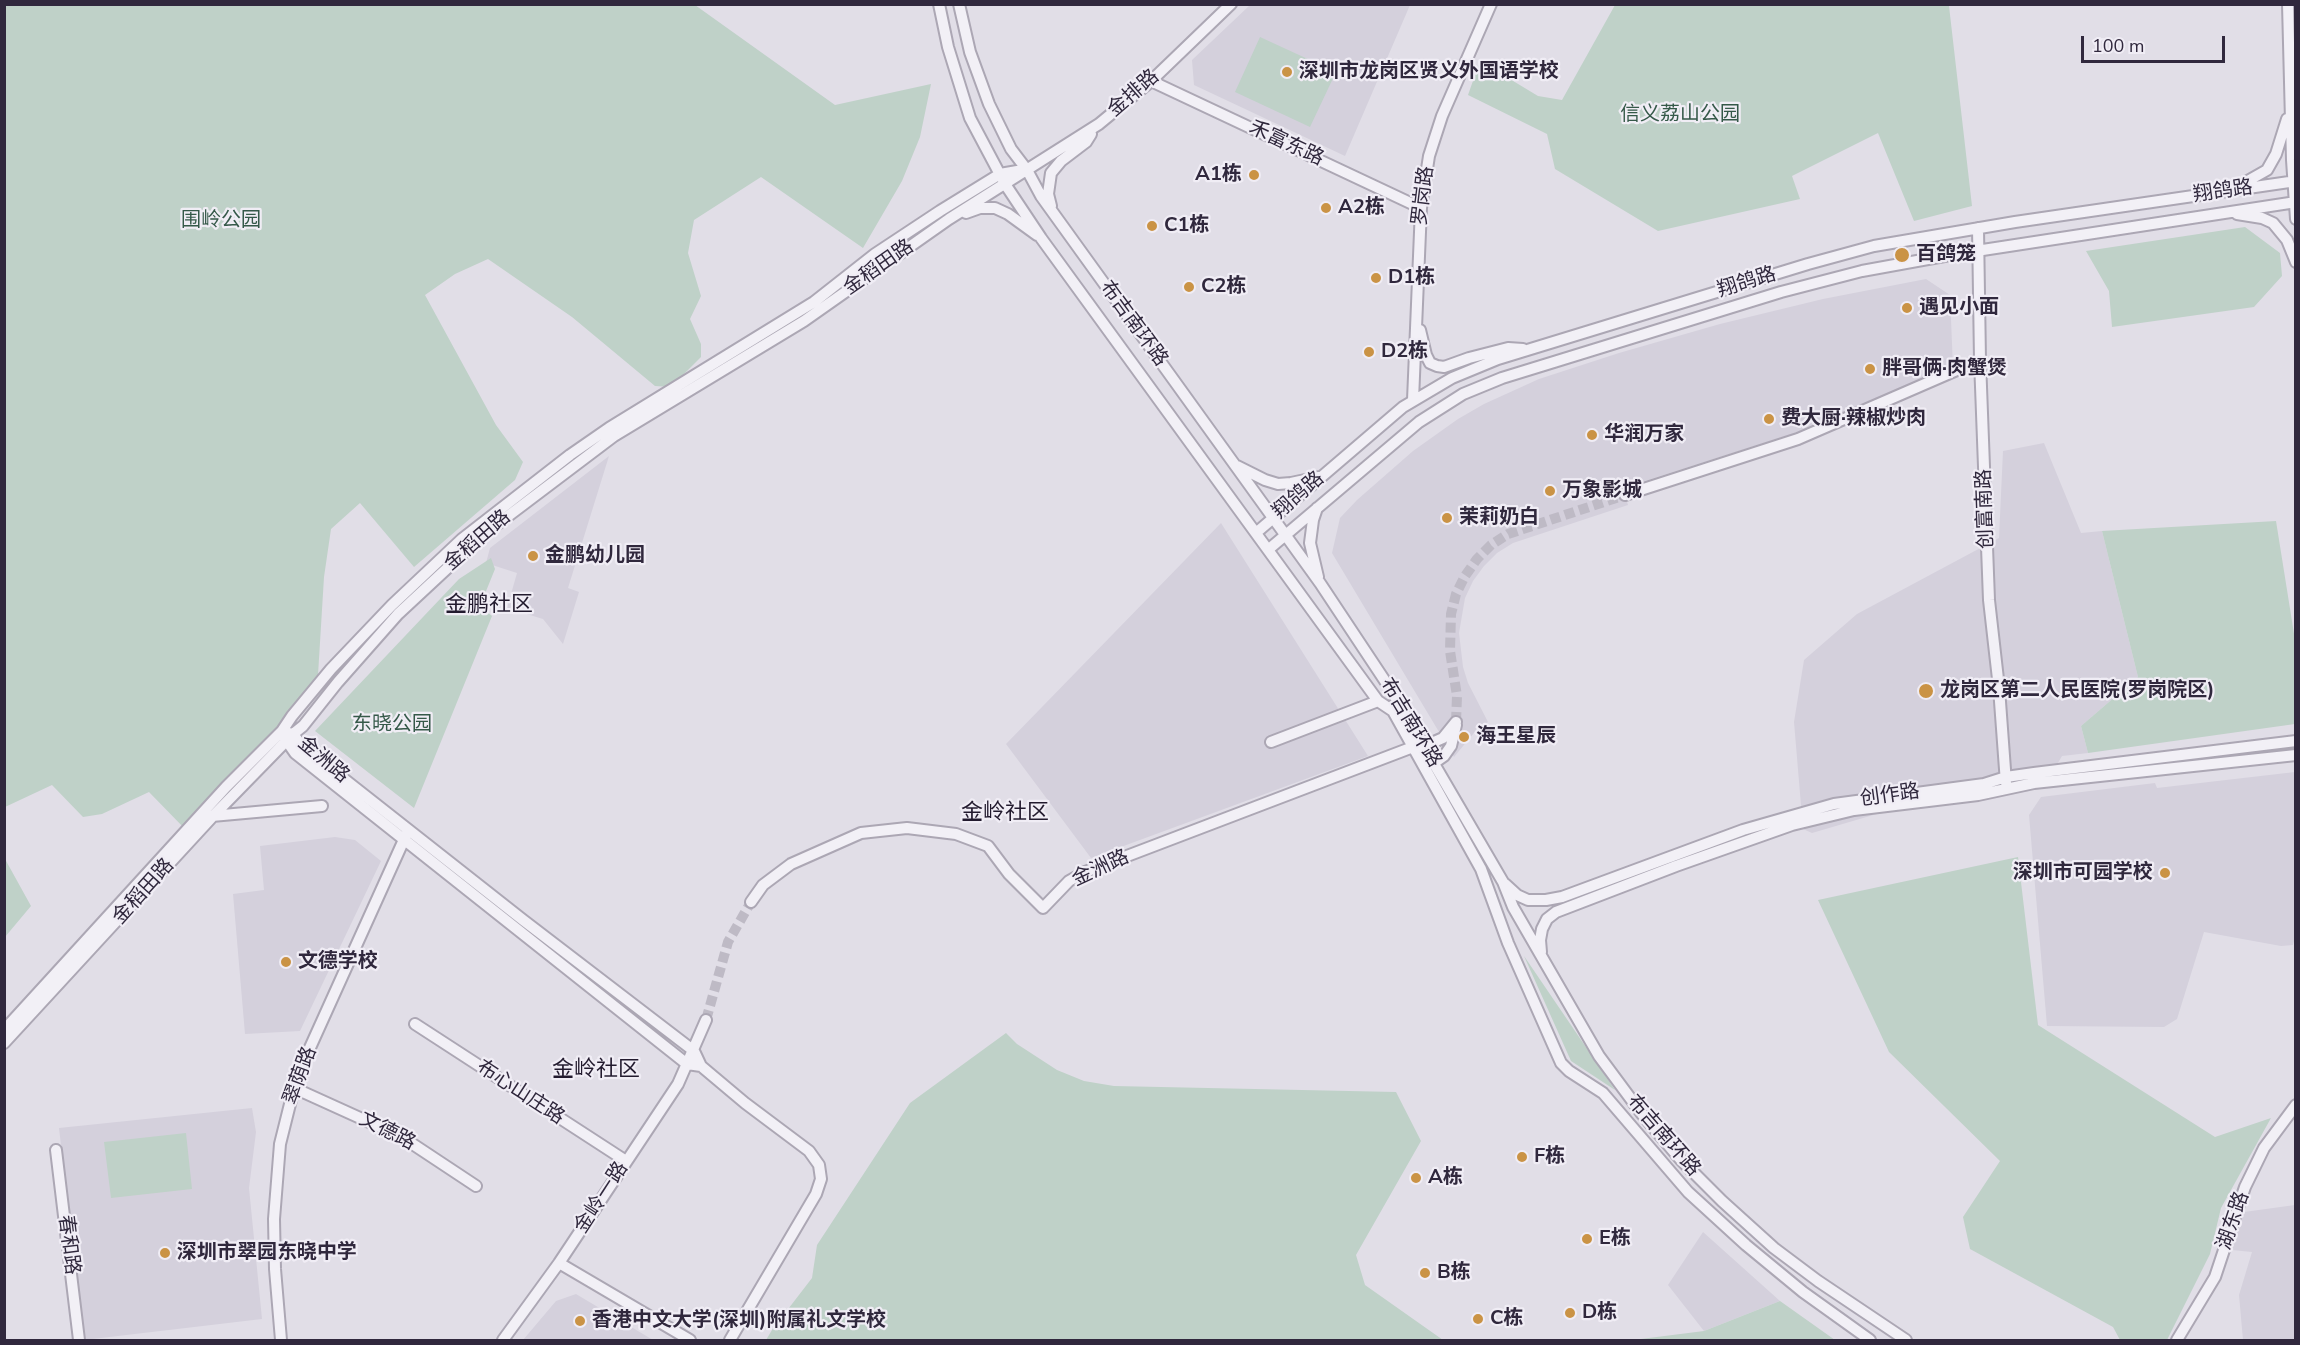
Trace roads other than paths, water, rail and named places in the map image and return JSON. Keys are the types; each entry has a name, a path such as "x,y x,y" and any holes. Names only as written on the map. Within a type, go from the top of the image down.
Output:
{"street":[{"path":"939,4 948,47 970,118 1003,179"},
{"name":"布吉南环路","path":"959,4 970,52 1011,149 1233,464 1320,582 1391,690 1481,869 1508,943 1561,1063 1569,1071 1603,1093 1688,1192 1746,1245 1803,1292 1870,1341"},
{"name":"金排路","path":"1027,170 1099,124 1151,81 1231,4"},
{"name":"罗岗路","path":"1413,400 1421,208 1430,156 1442,116 1491,4"},
{"path":"2288,4 2295,219"},
{"name":"禾富东路","path":"1151,81 1421,208"},
{"path":"2222,192 2249,181 2267,170 2281,142 2290,104"},
{"path":"1055,214 1048,194 1051,173 1061,161 1086,142 1099,124"},
{"name":"金稻田路","path":"4,1043 287,736 292,716 331,669 392,605 462,539 609,428 814,302 875,254 1003,179 1027,170"},
{"name":"金稻田路","path":"4,1030 197,819 287,736 303,726 398,614 502,518 614,436 812,316 1003,179"},
{"name":"布吉南环路","path":"1003,179 1041,238 1378,701 1393,711 1418,746 1434,763 1503,882 1513,907 1541,957 1599,1056 1642,1114 1681,1160 1774,1248 1906,1341"},
{"name":"翔鸽路","path":"1257,532 1413,400 1475,368 1838,255 1911,238 2294,182"},
{"name":"翔鸽路","path":"1269,549 1419,422 1463,394 1502,378 1725,309 1862,272 1980,250 2295,202"},
{"path":"949,219 980,208 995,208 1008,214 1041,238"},
{"path":"2219,213 2249,215 2273,224 2287,240 2295,262"},
{"name":"创富南路","path":"1978,228 1980,360 1989,600 2000,688 2007,789"},
{"path":"1417,316 1426,355 1430,363 1437,366 1444,367 1508,348 1532,349"},
{"path":"1625,495 1798,439 1980,360"},
{"path":"1233,464 1265,480 1278,483 1305,481 1322,476"},
{"path":"1317,507 1310,543 1320,582"},
{"path":"1270,742 1378,701"},
{"path":"1418,746 1443,738 1456,722 1451,746 1444,756 1434,763"},
{"name":"金洲路","path":"287,736 295,753 694,1051"},
{"name":"创作路","path":"1503,882 1517,895 1528,900 1546,900 1562,897 1834,804 1984,784 2006,777 2295,741"},
{"name":"金洲路","path":"751,902 763,885 791,864 861,833 907,828 956,834 988,846 1009,874 1043,908 1069,881 1085,872 1418,746"},
{"name":"创作路","path":"1541,957 1542,928 1547,919 1556,912 1745,835 1854,810 2007,789 2034,783 2295,755"},
{"path":"197,819 322,806"},
{"name":"金洲路","path":"406,834 687,1064"},
{"name":"翠荫路","path":"281,1341 274,1269 275,1185 280,1144 294,1088 304,1061 406,834"},
{"path":"706,1020 694,1051 701,1066 745,1103 809,1151 819,1165 821,1179 806,1215 729,1341"},
{"name":"布心山庄路","path":"415,1024 626,1161"},
{"name":"金岭一路","path":"503,1341 559,1263 678,1084 694,1051"},
{"path":"687,1064 701,1066"},
{"name":"文德路","path":"294,1088 402,1137 476,1186"},
{"name":"湖东路","path":"2177,1341 2215,1277 2250,1177 2265,1148 2295,1105"},
{"name":"春和路","path":"56,1150 79,1341"},
{"path":"559,1263 690,1341"}],"tunnel":[{"path":"1456,722 1457,696 1450,651 1451,614 1456,594 1477,559 1491,545 1508,534 1625,495"},
{"path":"706,1020 728,942 751,902"}],"place":[{"name":"深圳市龙岗区贤义外国语学校","path":"1287,72"},
{"name":"A1栋","path":"1254,175"},
{"name":"A2栋","path":"1326,208"},
{"name":"C1栋","path":"1152,226"},
{"name":"百鸽笼","path":"1902,255"},
{"name":"D1栋","path":"1376,278"},
{"name":"C2栋","path":"1189,287"},
{"name":"遇见小面","path":"1907,308"},
{"name":"D2栋","path":"1369,352"},
{"name":"胖哥俩·肉蟹煲","path":"1870,369"},
{"name":"费大厨·辣椒炒肉","path":"1769,419"},
{"name":"华润万家","path":"1592,435"},
{"name":"万象影城","path":"1550,491"},
{"name":"茉莉奶白","path":"1447,518"},
{"name":"金鹏幼儿园","path":"533,556"},
{"name":"龙岗区第二人民医院(罗岗院区)","path":"1926,691"},
{"name":"海王星辰","path":"1464,737"},
{"name":"深圳市可园学校","path":"2165,873"},
{"name":"文德学校","path":"286,962"},
{"name":"F栋","path":"1522,1157"},
{"name":"A栋","path":"1416,1178"},
{"name":"E栋","path":"1587,1239"},
{"name":"深圳市翠园东晓中学","path":"165,1253"},
{"name":"B栋","path":"1425,1273"},
{"name":"D栋","path":"1570,1313"},
{"name":"C栋","path":"1478,1319"},
{"name":"香港中文大学(深圳)附属礼文学校","path":"580,1321"}],"district":[{"name":"金鹏社区","path":"489,606"},
{"name":"金岭社区","path":"1005,814"},
{"name":"金岭社区","path":"596,1071"}],"park label":[{"name":"信义荔山公园","path":"1680,115"},
{"name":"围岭公园","path":"221,221"},
{"name":"东晓公园","path":"392,725"}]}
